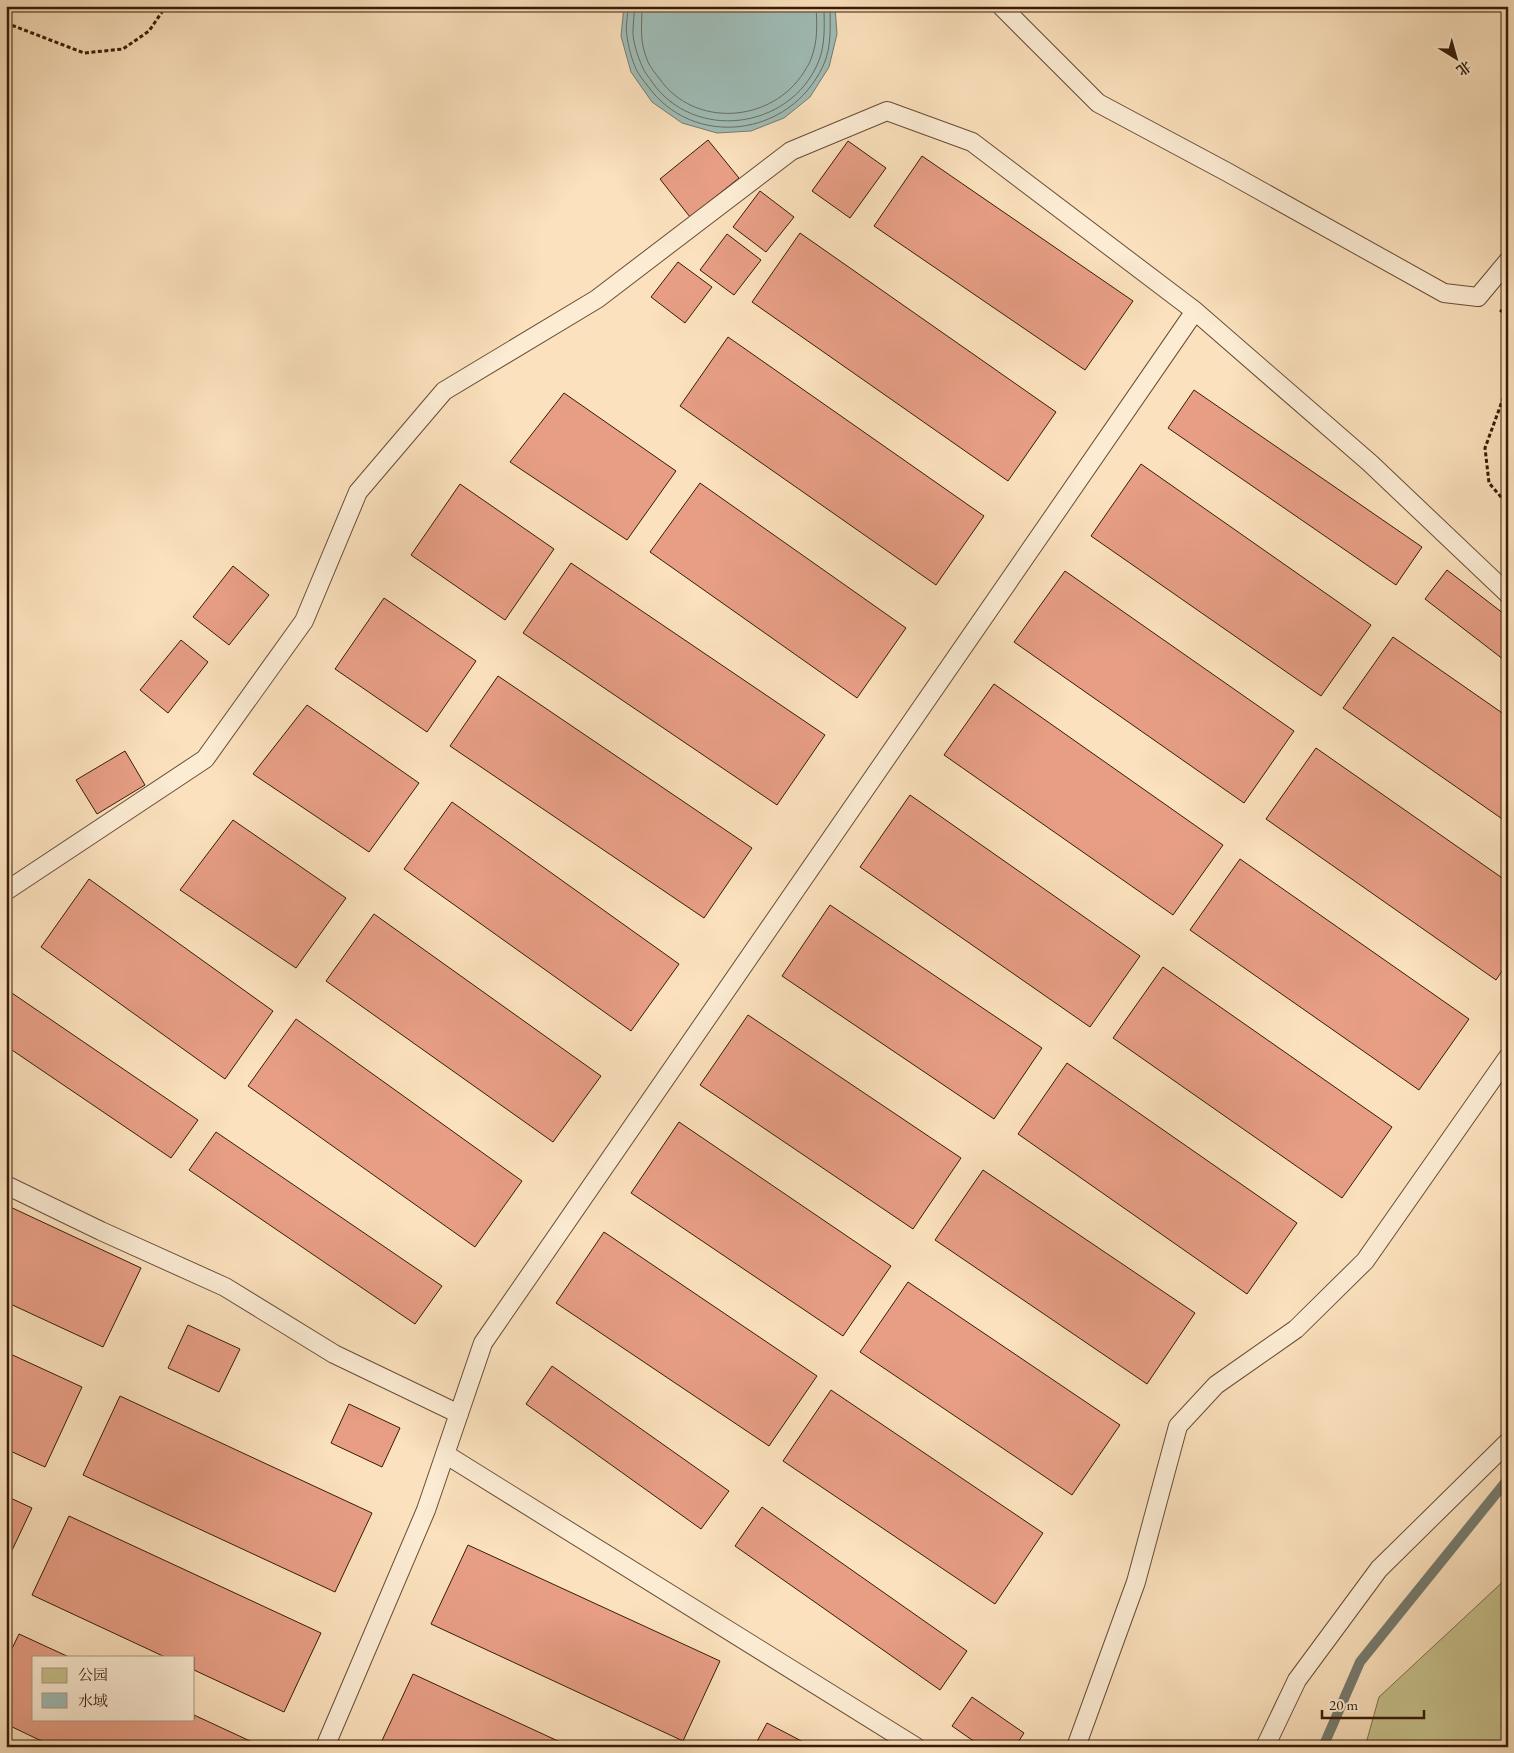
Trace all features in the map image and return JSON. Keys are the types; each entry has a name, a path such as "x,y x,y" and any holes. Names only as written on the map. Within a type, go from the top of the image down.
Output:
{"lane":[{"path":"1001,6 1098,103 1236,177 1444,293 1478,297 1508,261"},
{"path":"6,891 205,759 304,621 358,492 444,391 596,299 791,151 887,111 972,142 1195,311 1370,463 1508,594"},
{"path":"325,1747 426,1510 484,1343 1195,311"},
{"path":"1076,1747 1136,1582 1178,1426 1216,1385 1296,1329 1365,1261 1508,1057"},
{"path":"6,1185 225,1287 334,1354 459,1414"},
{"path":"1265,1747 1297,1680 1379,1569 1508,1442"},
{"path":"445,1454 916,1747"}],"path":[{"path":"6,23 84,52 123,49 149,31 166,6"},
{"path":"1508,385 1485,448 1488,483 1508,505"}],"green space":[{"path":"1508,1577 1508,1747 1365,1747 1379,1697"}],"water":[{"path":"624,6 835,6 837,34 829,67 810,97 784,118 751,131 717,133 682,123 652,102 631,72 621,36"}],"building":[{"path":"708,140 739,178 690,217 660,179"},
{"path":"848,141 886,168 850,218 812,191"},
{"path":"922,156 1133,301 1085,370 874,226"},
{"path":"760,191 794,217 766,252 733,227"},
{"path":"800,233 1056,412 1008,481 752,302"},
{"path":"727,234 761,260 734,295 700,270"},
{"path":"678,262 712,287 685,323 651,297"},
{"path":"728,337 984,516 936,585 680,406"},
{"path":"1194,390 1422,547 1396,585 1168,428"},
{"path":"564,393 676,471 627,540 510,462"},
{"path":"1141,464 1371,625 1321,696 1091,536"},
{"path":"700,483 906,628 857,698 650,552"},
{"path":"460,484 554,549 505,620 411,555"},
{"path":"571,563 825,735 777,805 523,633"},
{"path":"233,566 269,595 229,645 193,617"},
{"path":"1447,570 1508,617 1508,663 1425,599"},
{"path":"1065,571 1294,731 1244,803 1014,642"},
{"path":"384,598 476,661 427,732 335,669"},
{"path":"1393,637 1508,717 1508,823 1343,708"},
{"path":"181,640 208,662 168,713 140,690"},
{"path":"498,676 752,848 704,918 450,746"},
{"path":"994,684 1223,845 1173,915 944,755"},
{"path":"307,705 419,783 369,852 253,774"},
{"path":"1316,748 1508,882 1508,962 1496,980 1266,819"},
{"path":"125,751 145,785 97,814 76,780"},
{"path":"910,795 1140,956 1090,1027 860,867"},
{"path":"452,802 679,964 631,1031 404,869"},
{"path":"233,820 346,898 296,968 180,890"},
{"path":"1240,859 1469,1019 1419,1090 1190,930"},
{"path":"89,879 273,1011 225,1079 41,947"},
{"path":"830,905 1042,1048 994,1119 782,976"},
{"path":"374,914 601,1076 553,1142 326,981"},
{"path":"1163,967 1392,1127 1342,1198 1113,1038"},
{"path":"6,989 198,1120 171,1158 6,1046"},
{"path":"748,1015 961,1158 913,1229 700,1085"},
{"path":"296,1019 522,1181 475,1247 248,1086"},
{"path":"1067,1063 1297,1223 1247,1294 1018,1134"},
{"path":"679,1122 891,1266 843,1336 631,1193"},
{"path":"216,1132 442,1286 415,1324 189,1170"},
{"path":"983,1170 1195,1313 1147,1384 935,1240"},
{"path":"6,1205 141,1268 103,1347 6,1302"},
{"path":"604,1232 817,1376 769,1446 556,1303"},
{"path":"908,1282 1120,1425 1072,1495 860,1352"},
{"path":"188,1325 240,1349 219,1392 168,1368"},
{"path":"6,1352 82,1387 45,1467 6,1449"},
{"path":"552,1366 729,1491 701,1529 526,1404"},
{"path":"831,1390 1043,1533 995,1604 783,1461"},
{"path":"120,1396 372,1513 335,1592 83,1475"},
{"path":"349,1404 400,1428 382,1467 331,1443"},
{"path":"6,1496 32,1508 6,1563"},
{"path":"762,1507 967,1651 940,1690 735,1546"},
{"path":"69,1516 321,1633 284,1712 195,1670 195,1656 163,1656 32,1595"},
{"path":"468,1545 720,1661 683,1741 431,1624"},
{"path":"19,1634 67,1656 32,1656 32,1720 195,1720 195,1715 263,1747 54,1747 6,1724 6,1661"},
{"path":"413,1674 571,1747 379,1747"},
{"path":"972,1697 1024,1733 1015,1747 982,1747 952,1726"},
{"path":"767,1723 813,1747 754,1747"}],"waterway":[{"path":"1323,1747 1360,1662 1508,1479"}]}
